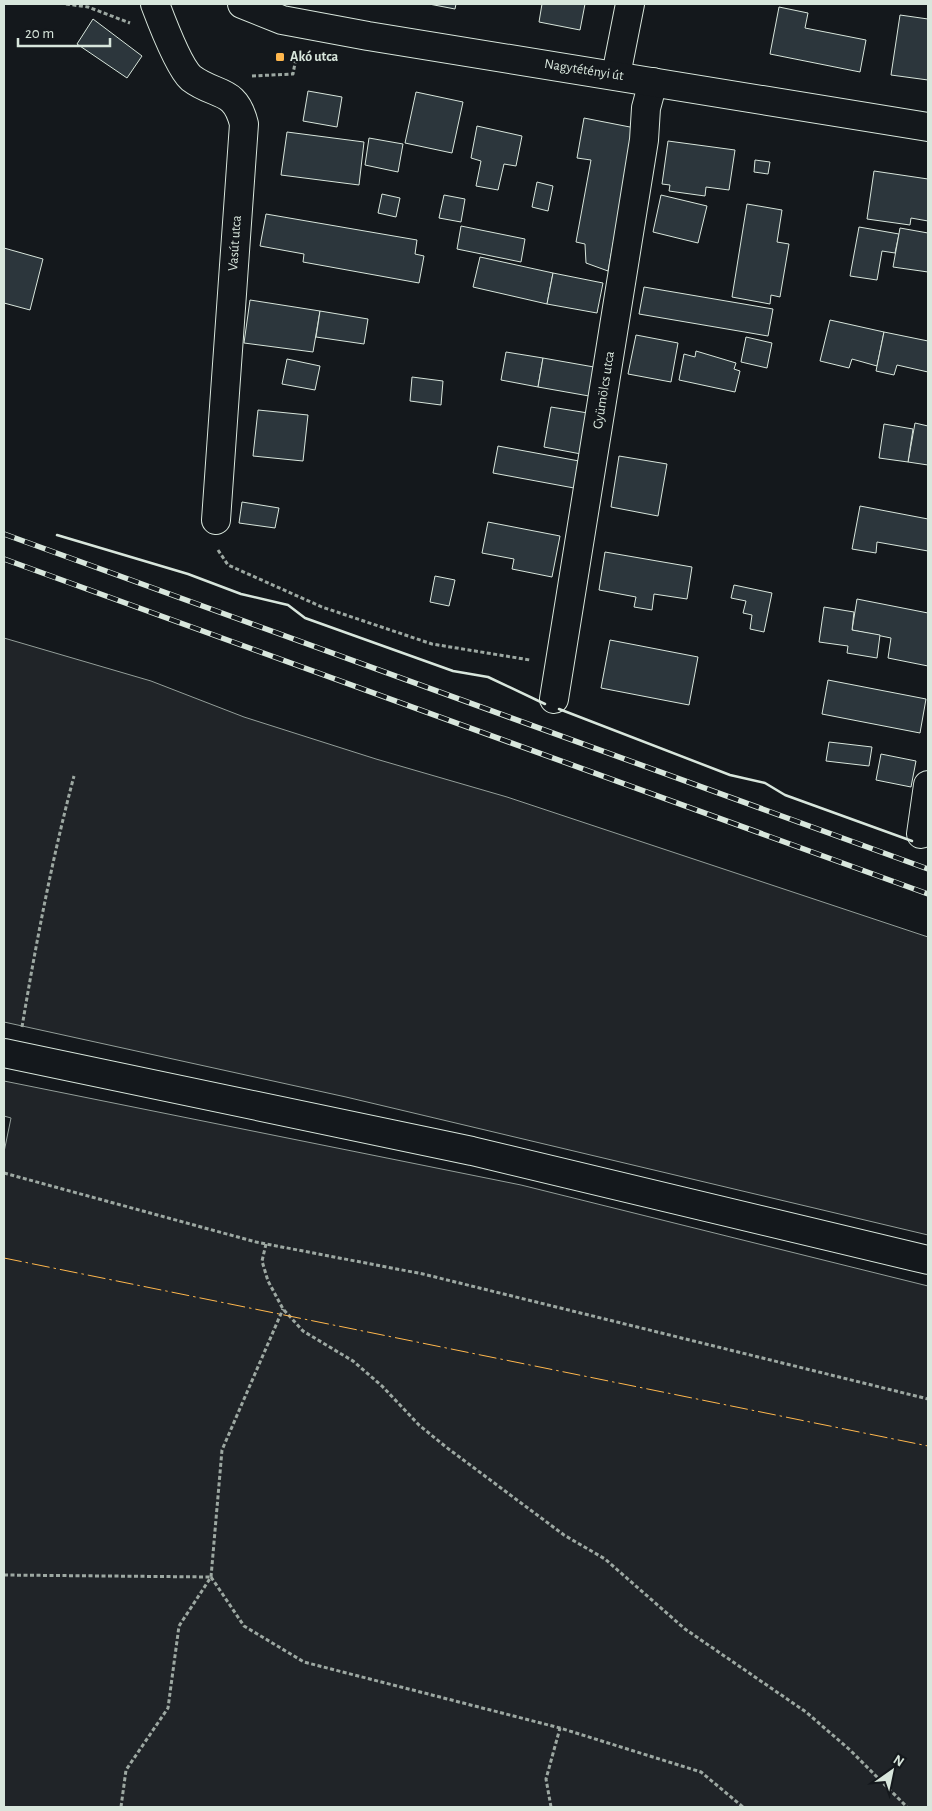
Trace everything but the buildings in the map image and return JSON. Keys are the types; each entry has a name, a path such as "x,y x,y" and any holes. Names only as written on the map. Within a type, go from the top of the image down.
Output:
{"main road":[{"name":"Vasút utca","path":"156,4 168,37 190,77 228,96 240,107 244,124 216,520"},
{"name":"Nagytétényi út","path":"242,4 284,12 368,36 928,127"},
{"path":"616,75 630,4"},
{"name":"Gyümölcs utca","path":"554,699 642,150 646,108 653,82"},
{"path":"921,834 928,786"},
{"path":"11,1054 472,1151 928,1260"}],"path":[{"path":"66,4 88,7 125,20 147,32 168,37"},
{"path":"216,520 216,547 228,564 322,606 432,644 560,664"},
{"path":"11,1054 45,896 74,776"},
{"path":"4,1173 266,1244 423,1274 928,1399"},
{"path":"266,1244 262,1262 268,1281 283,1309 303,1331 352,1361 382,1386 419,1425 446,1447 564,1535 605,1560 685,1629 806,1712 850,1750 908,1807"},
{"path":"121,1807 126,1770 168,1708 179,1626 211,1577 222,1450 283,1309"},
{"path":"4,1575 211,1577"},
{"path":"211,1577 244,1626 304,1662 560,1728 701,1772 743,1807"},
{"path":"551,1807 546,1779 560,1728"}],"shaded area":[{"path":"4,638 151,681 244,717 376,759 507,797 928,937 928,1235 346,1097 4,1022"},
{"path":"4,1081 521,1185 928,1286 928,1807 4,1807 4,1152 11,1118 4,1116"}],"railway":[{"path":"4,534 928,869"},
{"path":"4,559 928,894"}],"wall":[{"path":"57,535 188,574 241,594 288,605 305,618 453,671 488,677 545,704"},
{"path":"559,709 730,775 765,783 785,795 912,841"}],"power":[{"path":"4,1258 928,1446"}],"place":[{"name":"Akó utca","path":"280,57"}]}
